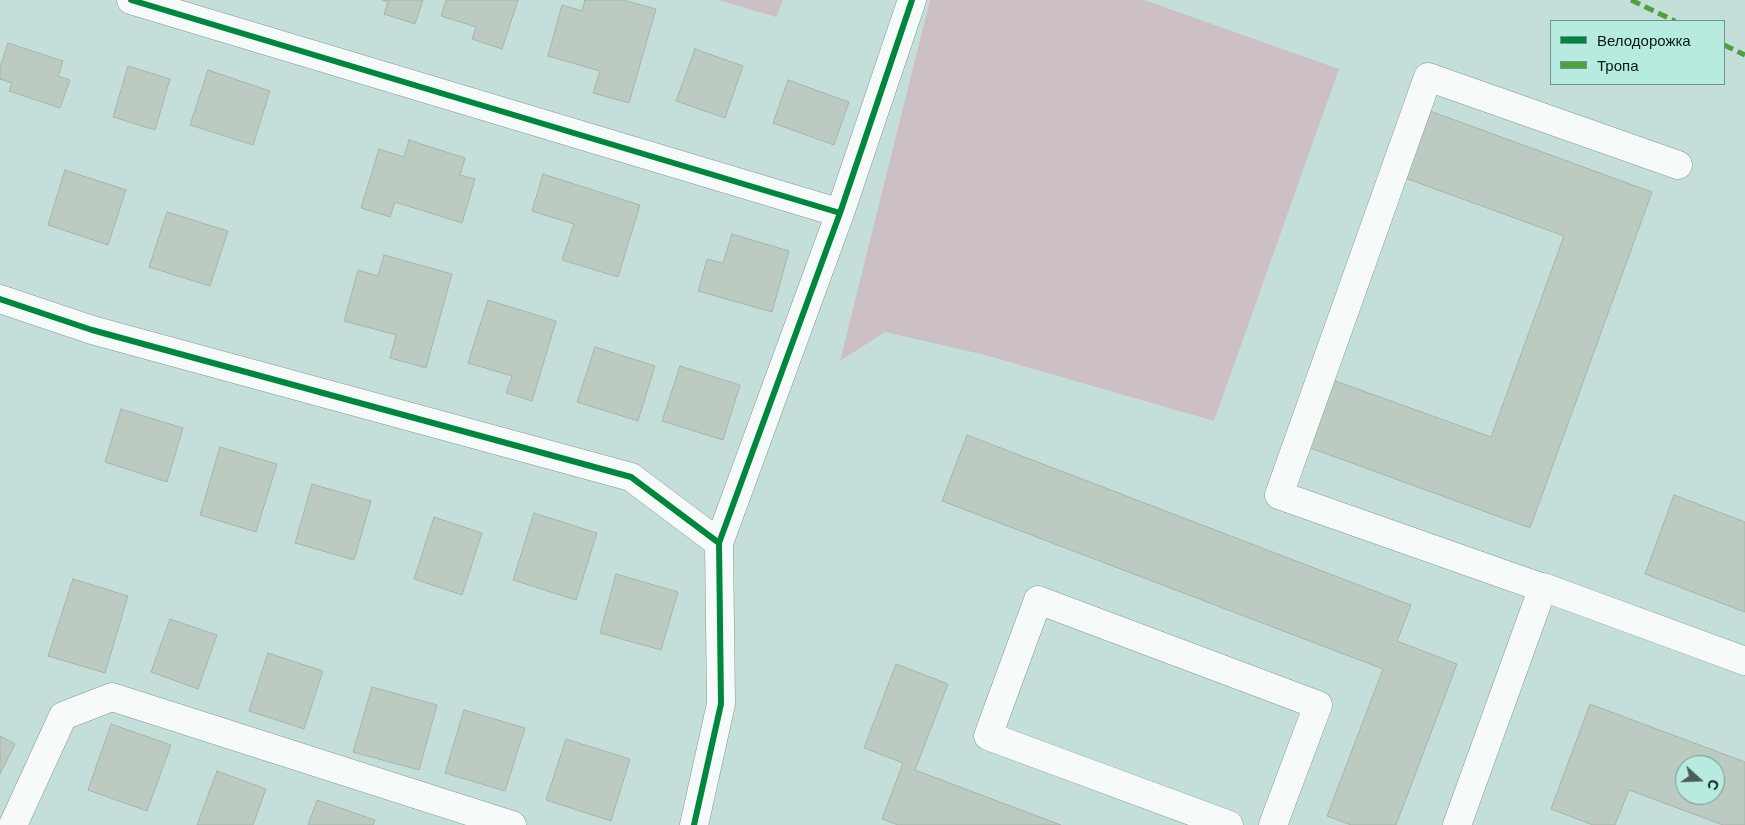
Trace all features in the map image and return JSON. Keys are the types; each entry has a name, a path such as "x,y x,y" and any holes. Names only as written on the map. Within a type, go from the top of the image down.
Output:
{"street":[{"path":"131,0 840,213"},
{"path":"694,825 722,704 719,543 840,213 912,0"},
{"path":"1678,165 1428,77 1279,494 1745,661"},
{"path":"0,299 92,330 630,477 719,543"},
{"path":"1457,825 1543,588"},
{"path":"1229,825 988,736 1038,600 1318,705 1274,825"},
{"path":"13,825 63,716 112,697 512,825"}],"shaded area":[{"path":"718,0 783,0 776,17"},
{"path":"930,0 1144,0 1339,69 1214,421 985,355 885,332 840,361"}],"building":[{"path":"383,0 423,0 415,24 384,14 388,2"},
{"path":"446,0 518,0 502,49 472,39 476,27 441,16"},
{"path":"585,0 623,0 656,9 629,103 593,93 600,71 548,56 562,5 582,11"},
{"path":"8,43 63,61 58,76 70,80 60,108 9,91 12,83 0,79 0,67"},
{"path":"695,49 743,66 725,118 676,101"},
{"path":"128,66 170,79 155,130 113,117"},
{"path":"208,70 270,91 253,145 190,125"},
{"path":"788,80 849,102 834,145 773,123"},
{"path":"1430,111 1652,192 1530,528 1305,446 1330,379 1491,437 1564,236 1405,178"},
{"path":"409,140 465,158 460,175 475,179 462,223 395,202 390,217 361,208 379,149 404,157"},
{"path":"65,170 126,190 108,245 48,225"},
{"path":"543,174 640,205 618,277 562,260 574,224 532,211"},
{"path":"167,212 228,231 210,286 149,267"},
{"path":"732,234 789,251 772,312 698,291 707,259 723,263"},
{"path":"384,255 452,274 426,368 390,358 396,335 344,321 358,270 378,276"},
{"path":"488,300 556,321 532,401 506,393 512,376 468,363"},
{"path":"595,347 655,366 638,421 577,402"},
{"path":"680,366 740,385 723,440 662,421"},
{"path":"121,409 183,428 167,482 105,462"},
{"path":"967,435 1411,605 1397,641 1457,664 1396,825 1351,825 1327,816 1383,669 942,501"},
{"path":"220,447 277,464 256,532 200,515"},
{"path":"312,484 371,501 354,560 295,543"},
{"path":"1674,495 1745,522 1745,612 1645,574"},
{"path":"534,513 597,533 576,600 513,580"},
{"path":"434,517 482,533 462,595 414,579"},
{"path":"616,574 678,592 661,650 600,633"},
{"path":"73,579 128,596 105,673 48,656"},
{"path":"170,619 217,635 198,689 151,672"},
{"path":"268,653 323,671 304,729 249,711"},
{"path":"896,664 948,684 915,770 1061,825 898,825 882,819 903,763 864,748"},
{"path":"372,687 437,705 419,770 353,752"},
{"path":"1590,704 1745,762 1745,825 1723,825 1629,790 1615,825 1593,825 1551,809"},
{"path":"464,710 525,728 505,791 445,773"},
{"path":"111,724 171,745 147,811 88,790"},
{"path":"0,736 15,744 0,774"},
{"path":"566,739 630,759 611,821 546,800"},
{"path":"217,771 266,789 253,825 197,825"},
{"path":"317,800 375,820 373,825 308,825"}],"marked path":[{"path":"1631,0 1673,20"},
{"path":"1725,45 1745,55"}],"cycle path":[{"path":"131,0 840,213"},
{"path":"694,825 721,704 719,543 840,213 912,0"},
{"path":"0,299 92,330 631,477 719,543"}]}
